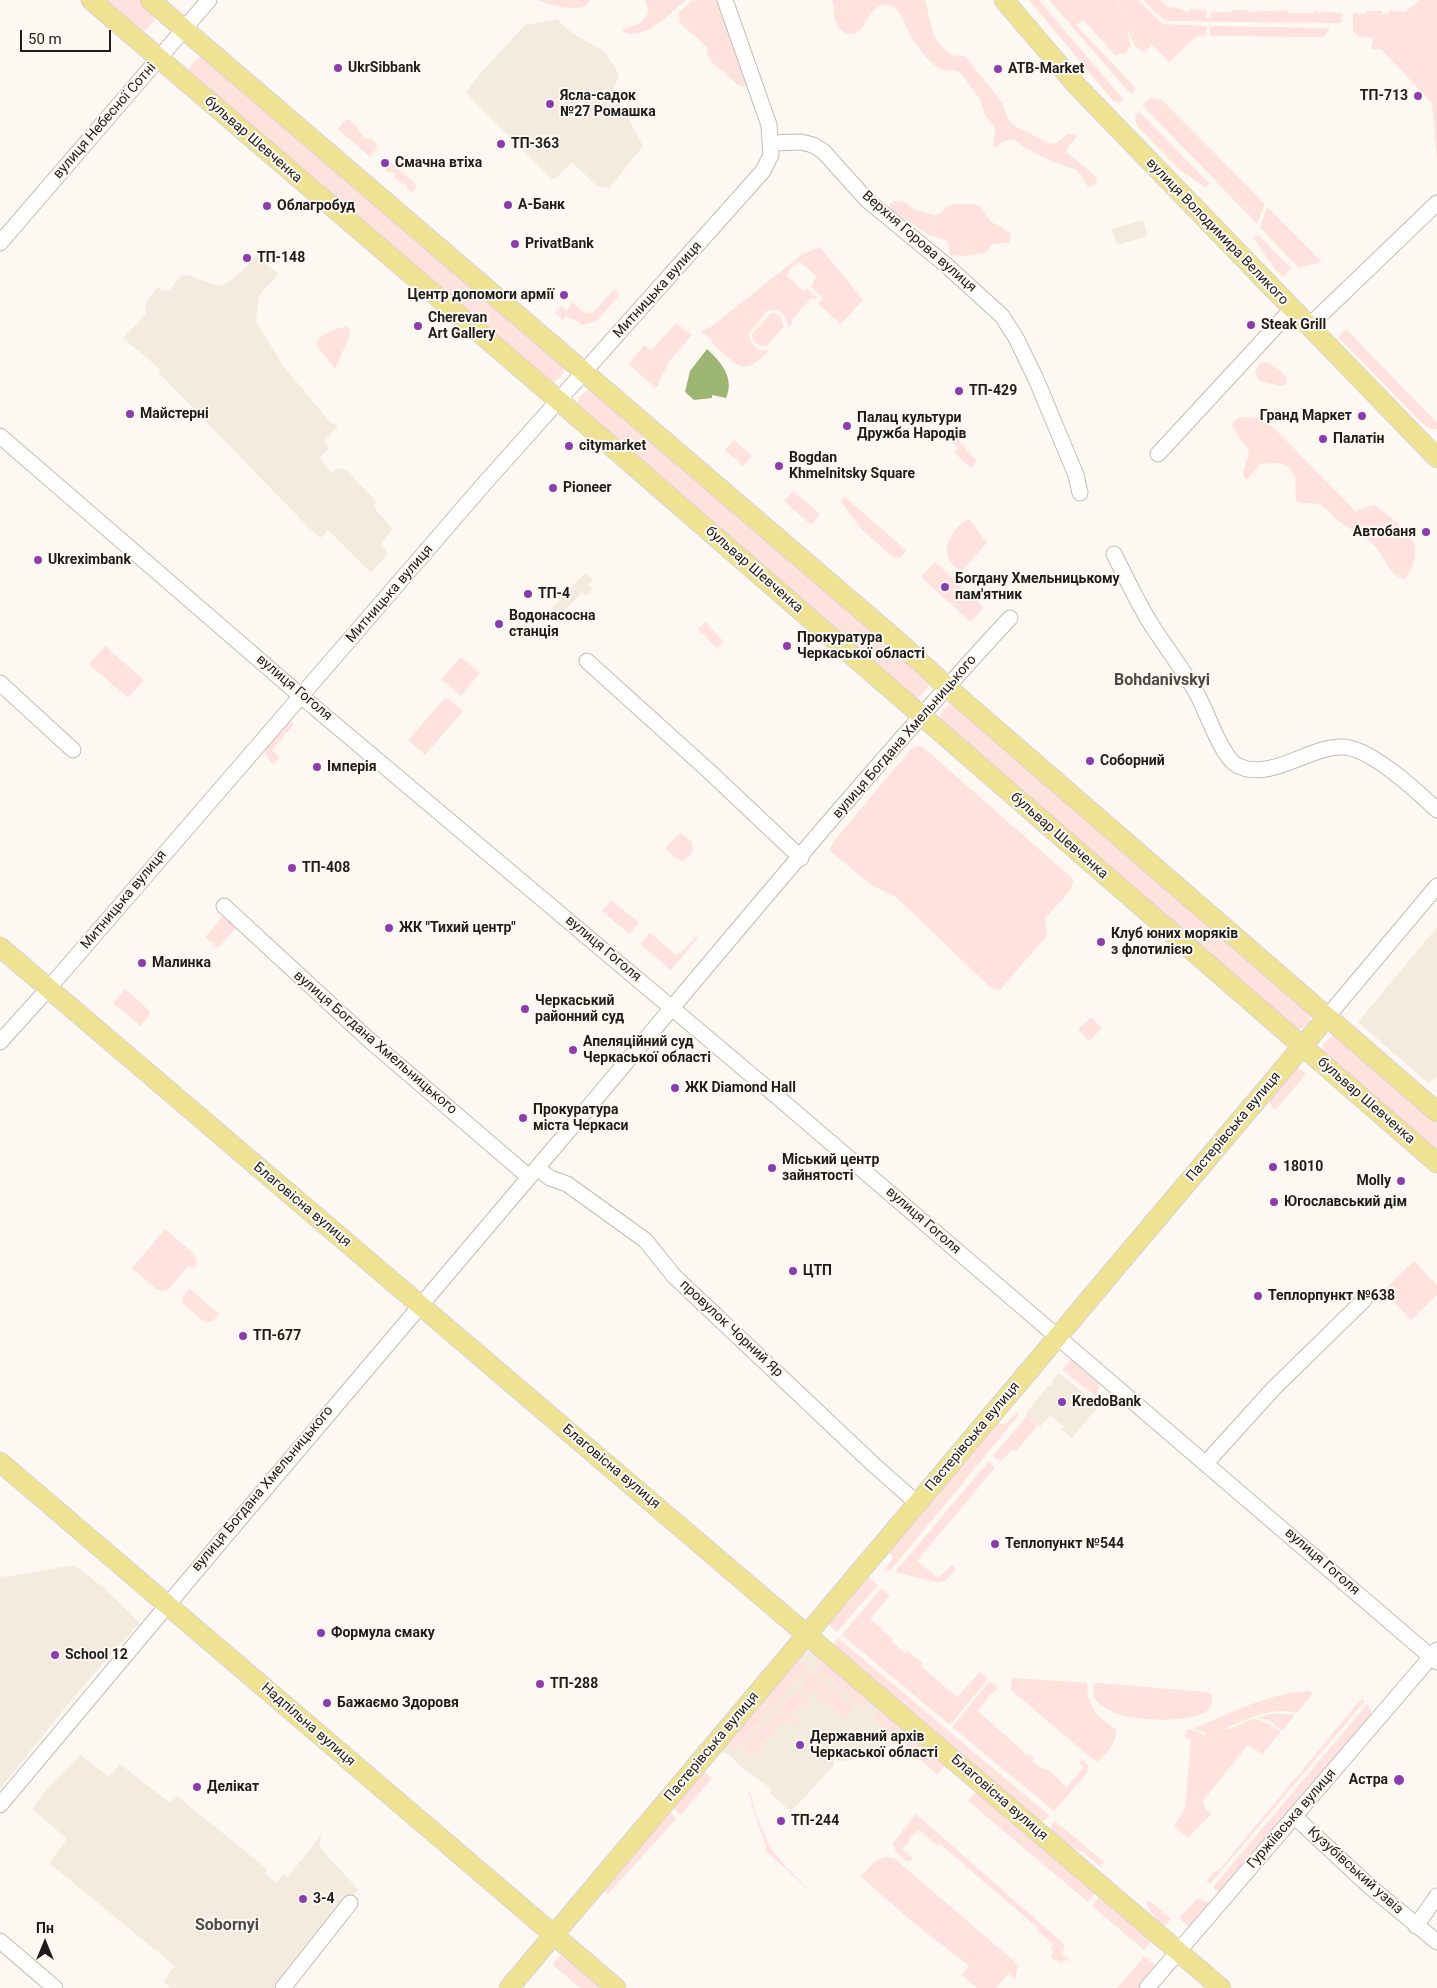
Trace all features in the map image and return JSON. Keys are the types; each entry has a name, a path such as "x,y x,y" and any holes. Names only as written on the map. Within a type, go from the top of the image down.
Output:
{"main road":[{"name":"бульвар Шевченка","path":"90,0 558,400 1437,1163"},
{"path":"150,0 893,637 947,687 1437,1112"},
{"name":"вулиця Володимира Великого","path":"1004,0 1078,87 1437,458"},
{"name":"Благовісна вулиця","path":"0,947 1221,1988"},
{"name":"Пастерівська вулиця","path":"509,1988 1327,1017"},
{"name":"Надпільна вулиця","path":"0,1462 616,1988"}],"street":[{"name":"вулиця Небесної Сотні","path":"0,243 209,0"},
{"path":"724,0 767,118 772,143"},
{"name":"Верхня Горова вулиця","path":"772,143 801,142 823,151 867,200 946,265 1002,316 1016,338 1036,379 1073,466 1080,493"},
{"name":"Митницька вулиця","path":"0,1042 558,400 763,171 771,154 772,143"},
{"path":"1309,326 1437,202"},
{"path":"1158,454 1292,309"},
{"name":"вулиця Гоголя","path":"0,436 301,696 673,1008 1435,1656"},
{"path":"1114,554 1146,616 1198,695 1223,749 1234,763 1246,769 1258,769 1291,762 1333,749 1348,748 1369,757 1395,774 1437,810"},
{"name":"вулиця Богдана Хмельницького","path":"0,1805 166,1604 800,858 921,716 1010,618"},
{"path":"587,661 710,772 800,858"},
{"path":"0,683 73,750"},
{"name":"Пастерівська вулиця","path":"1327,1017 1437,886"},
{"name":"вулиця Богдана Хмельницького","path":"224,906 367,1038 533,1173"},
{"name":"провулок Чорний Яр","path":"533,1173 566,1183 644,1240 674,1276 874,1466 917,1503"},
{"path":"1206,1463 1274,1388 1364,1300"},
{"name":"Гуржіївська вулиця","path":"1148,1988 1294,1816 1435,1656"},
{"name":"Кузубівський узвіз","path":"1294,1816 1368,1884 1437,1942"},
{"name":"Кузубівський узвіз","path":"1416,1926 1437,1896"},
{"path":"283,1988 350,1903"},
{"path":"0,1941 55,1988"}],"shaded area":[{"path":"101,0 138,0 153,13 154,21 146,30 138,31"},
{"path":"538,0 591,0 585,6 569,8"},
{"path":"645,0 686,0 664,19 647,30 630,34 622,31 640,23 649,12"},
{"path":"693,0 718,0 747,81 745,88 738,85 727,73 710,60 707,47 679,22 679,12"},
{"path":"832,0 925,0 932,30 939,43 951,54 966,57 1003,104 1008,119 1013,125 1050,144 1056,143 1068,134 1076,135 1067,152 1096,177 1097,183 1088,187 1077,170 1051,161 1025,148 1015,140 1004,141 995,148 993,147 995,127 986,117 979,98 960,72 940,69 926,57 914,42 895,8 886,5 876,8 858,32 847,34 836,23"},
{"path":"1029,0 1039,0 1124,100 1119,103 1113,101"},
{"path":"1049,0 1117,0 1122,15 1118,0 1138,0 1163,24 1207,26 1206,35 1197,36 1169,62 1151,44 1145,53 1134,45 1126,26 1131,46 1125,53 1115,55 1083,20 1076,25 1133,85 1135,89 1133,94 1128,91"},
{"path":"1143,0 1160,0 1168,7 1183,9 1183,11 1190,11 1190,9 1206,10 1206,18 1211,18 1211,12 1231,12 1231,10 1247,10 1248,12 1287,10 1288,13 1314,13 1314,11 1342,13 1342,20 1340,23 1167,21"},
{"path":"1420,0 1437,0 1437,162 1432,103 1381,49 1371,49 1373,38 1359,37 1353,31 1353,13 1365,14 1366,11 1382,11 1382,14 1389,14 1389,11 1405,12"},
{"name":"Ясла-садок №27 Ромашка","path":"557,19 572,33 605,52 619,75 613,89 643,146 609,188 598,187 572,162 556,178 552,179 466,93 479,75 525,25"},
{"path":"1210,26 1330,28 1324,37 1210,36"},
{"path":"201,56 563,365 564,372 558,379 552,383 188,71 195,60"},
{"path":"1151,98 1162,100 1265,204 1257,224 1142,105"},
{"path":"1139,111 1210,184 1206,188 1180,170 1139,128 1135,119"},
{"path":"345,120 350,120 366,139 371,138 376,143 377,148 370,157 338,129"},
{"path":"391,162 417,185 412,193 405,183 402,184 394,177 394,173 385,170"},
{"path":"895,201 904,202 916,210 936,215 953,204 975,204 982,208 990,221 1010,233 1011,239 1008,243 993,244 985,253 965,256 950,255 948,243 945,240 929,235 892,210 889,204"},
{"path":"1267,207 1322,262 1299,268 1260,228"},
{"path":"1143,220 1148,236 1117,245 1112,229"},
{"path":"1258,235 1291,268 1283,277 1274,268 1254,238"},
{"path":"820,247 863,300 841,324 818,304 823,298 811,287 816,276 800,262 791,267 787,276 803,291 808,289 817,297 814,300 811,298 791,321 792,323 788,328 785,317 780,312 768,310 749,333 751,341 755,346 769,350 752,365 740,366 734,362 701,331 711,327 804,253"},
{"path":"257,255 278,274 259,296 256,321 284,367 332,424 334,423 338,427 324,441 330,448 319,458 332,473 338,468 346,470 377,502 373,506 392,529 380,545 387,555 371,573 328,530 321,538 309,528 159,373 160,369 123,338 146,314 146,303 158,287 163,291 169,290 181,276 188,275 222,286 242,271"},
{"path":"614,289 620,294 597,321 582,325 566,316 563,320 555,313 561,306 567,311 572,302 585,313 594,312"},
{"path":"774,313 780,316 784,326 767,346 759,345 755,342 752,334 770,314"},
{"path":"676,323 692,335 670,361 659,381 659,385 655,388 629,364 644,345 651,351"},
{"path":"347,327 350,335 335,369 316,342 330,332"},
{"path":"1346,329 1437,423 1437,429 1429,428 1417,418 1338,337"},
{"path":"707,349 722,365 728,377 728,391 726,398 712,395 712,398 694,400 685,392 690,371"},
{"path":"1262,362 1273,365 1280,370 1287,379 1286,384 1281,386 1259,381 1256,371"},
{"path":"590,388 927,676 929,686 920,697 913,698 577,407 579,397"},
{"path":"1242,417 1257,418 1274,428 1355,511 1374,505 1398,524 1415,546 1413,564 1405,579 1395,575 1371,542 1341,523 1324,507 1319,504 1296,501 1295,477 1288,466 1278,463 1260,464 1248,479 1245,479 1243,474 1249,452 1232,426 1234,420"},
{"path":"958,429 961,431 956,437 977,461 971,468 954,453 958,448 947,438 953,430"},
{"path":"734,440 752,456 743,466 725,450"},
{"path":"793,491 820,514 811,525 784,501"},
{"path":"845,497 906,550 900,559 897,557 895,559 860,528 840,500"},
{"path":"966,520 970,520 987,543 961,572 951,563 947,546 954,531"},
{"path":"935,562 984,607 971,622 921,577"},
{"path":"585,573 593,580 589,585 593,589 586,596 582,592 561,615 552,608"},
{"path":"706,622 724,642 717,649 698,629"},
{"path":"105,646 144,680 128,698 89,664"},
{"path":"461,657 480,673 461,696 441,679"},
{"path":"446,697 463,711 425,755 408,740"},
{"path":"948,705 955,705 1310,1013 1307,1025 1295,1029 941,722 940,715"},
{"path":"289,719 294,724 272,750 280,757 273,765 266,756 265,747"},
{"path":"917,746 924,748 1073,879 1073,884 1067,894 1045,919 1047,932 1045,938 1001,989 991,988 897,898 870,884 831,852 830,848 833,842 911,749"},
{"path":"681,833 692,842 693,848 691,854 683,861 677,859 665,848"},
{"path":"611,900 639,923 629,934 602,911"},
{"path":"223,916 236,928 218,948 205,937"},
{"path":"1437,927 1437,1076 1428,1083 1358,1022"},
{"path":"650,933 675,954 681,953 696,936 698,938 671,970 640,944"},
{"path":"125,989 150,1011 149,1016 140,1026 113,1003"},
{"path":"1091,1017 1102,1028 1090,1041 1078,1030"},
{"path":"1334,1036 1341,1038 1437,1123 1437,1154 1323,1054 1322,1048 1324,1043"},
{"path":"1296,1066 1306,1074 1275,1110 1270,1104 1270,1098"},
{"path":"165,1229 193,1253 197,1261 196,1267 187,1267 170,1288 163,1291 156,1289 132,1268"},
{"path":"1414,1261 1437,1285 1437,1295 1411,1320 1383,1291"},
{"path":"189,1288 219,1314 212,1322 203,1321 183,1303 182,1297"},
{"path":"1073,1358 1100,1381 1097,1397 1062,1370"},
{"path":"1059,1373 1090,1398 1089,1400 1098,1407 1072,1438 1062,1430 1064,1427 1050,1415 1040,1427 1025,1414 1048,1386 1050,1387 1053,1384 1051,1382"},
{"path":"1017,1411 1018,1416 890,1571 885,1569 893,1558 888,1550 994,1424 1007,1423"},
{"path":"1027,1416 1038,1425 1016,1451 1013,1449 1001,1461 997,1460 993,1456"},
{"path":"988,1462 994,1466 994,1469 917,1561 938,1578 952,1565 956,1569 945,1581 936,1582 895,1572"},
{"name":"School 12","path":"74,1565 104,1588 140,1623 82,1687 0,1789 0,1575 5,1577"},
{"path":"867,1576 878,1585 837,1632 827,1623"},
{"path":"881,1588 890,1595 870,1619 893,1639 892,1642 905,1653 907,1651 923,1663 921,1666 957,1697 980,1672 988,1679 950,1725 842,1635"},
{"path":"838,1638 1050,1816 1040,1823 833,1646"},
{"path":"808,1652 815,1653 907,1731 895,1743 890,1744 879,1756 843,1761 834,1760 834,1765 791,1812 770,1793 772,1790 741,1767 732,1757 719,1750 801,1655"},
{"path":"798,1658 808,1667 737,1748 734,1748 727,1741"},
{"path":"822,1659 871,1701 862,1707 815,1668"},
{"path":"811,1672 854,1708 845,1718 803,1684 803,1681"},
{"path":"1012,1679 1087,1683 1088,1696 1096,1714 1116,1730 1115,1739 1110,1749 1096,1762 1011,1690"},
{"path":"990,1681 998,1688 978,1711 1027,1755 1034,1758 1032,1761 1041,1768 1048,1770 1067,1787 1084,1767 1079,1763 1083,1760 1088,1765 1087,1773 1054,1811 952,1727"},
{"path":"1097,1683 1207,1692 1211,1694 1212,1705 1205,1712 1193,1717 1160,1720 1130,1717 1114,1713 1097,1702 1094,1696 1093,1685"},
{"path":"798,1688 808,1696 809,1700 793,1711 774,1714"},
{"path":"1309,1691 1313,1693 1297,1713 1288,1711 1270,1712 1226,1728 1228,1730 1252,1719 1271,1725 1281,1732 1262,1754 1248,1745 1203,1801 1205,1808 1211,1814 1188,1838 1174,1826 1185,1808 1191,1739 1184,1737 1186,1731 1191,1729 1205,1736 1206,1734 1194,1728 1264,1700"},
{"path":"1362,1698 1365,1701 1211,1883 1206,1882 1216,1870 1218,1871"},
{"path":"1367,1704 1371,1711 1371,1717 1222,1891 1216,1890 1213,1887"},
{"path":"880,1709 905,1730 897,1738 873,1718"},
{"path":"791,1714 799,1721 796,1724 786,1718 753,1756 744,1748 773,1716"},
{"path":"1269,1714 1295,1715 1282,1731 1269,1720 1256,1718"},
{"path":"914,1737 946,1765 937,1775 903,1743"},
{"path":"81,1755 109,1777 120,1764 170,1803 177,1796 267,1869 264,1873 276,1882 284,1874 288,1877 321,1835 320,1848 358,1889 350,1903 283,1988 171,1988 163,1982 175,1966 49,1863 67,1839 32,1809 46,1790"},
{"path":"701,1772 705,1772 712,1778 681,1815 672,1807"},
{"path":"750,1791 755,1812 770,1847 787,1868 819,1900 766,1851 748,1792"},
{"path":"977,1791 1096,1893 1088,1902 968,1801"},
{"path":"668,1811 677,1818 608,1894 601,1890"},
{"path":"916,1814 1065,1945 1062,1954 1069,1959 1061,1963 1051,1958 1053,1951 1051,1949 1054,1945 1037,1930 1038,1928 940,1844 938,1846 919,1830 909,1838 911,1840 902,1849 913,1859 907,1862 896,1852 893,1843"},
{"path":"1055,1821 1104,1862 1100,1867 1082,1851 1067,1846 1050,1832"},
{"path":"884,1857 894,1858 1013,1960 1018,1966 1015,1979 1008,1974 996,1988 977,1988 962,1975 969,1966 909,1919 861,1877 873,1863"},
{"path":"1100,1896 1152,1941 1144,1950 1092,1906"},
{"path":"1198,1898 1211,1904 1190,1928 1179,1918"},
{"path":"1149,1900 1171,1919 1163,1928 1148,1908 1147,1902"},
{"path":"560,1956 568,1960 602,1988 580,1988 554,1966 553,1963"},
{"path":"1145,1956 1157,1967 1140,1988 1117,1988"}],"place":[{"name":"UkrSibbank","path":"338,68"},
{"name":"ATB-Market","path":"998,69"},
{"name":"ТП-713","path":"1418,96"},
{"name":"Ясла-садок №27 Ромашка","path":"550,104"},
{"name":"ТП-363","path":"501,144"},
{"name":"Смачна втіха","path":"385,163"},
{"name":"А-Банк","path":"508,205"},
{"name":"Облагробуд","path":"267,206"},
{"name":"PrivatBank","path":"515,244"},
{"name":"ТП-148","path":"247,258"},
{"name":"Центр допомоги армії","path":"564,295"},
{"name":"Steak Grill","path":"1251,325"},
{"name":"Cherevan Art Gallery","path":"418,326"},
{"name":"ТП-429","path":"959,391"},
{"name":"Майстерні","path":"130,414"},
{"name":"Гранд Маркет","path":"1362,416"},
{"name":"Палац культури Дружба Народів","path":"847,426"},
{"name":"Палатін","path":"1323,439"},
{"name":"citymarket","path":"569,446"},
{"name":"Bogdan Khmelnitsky Square","path":"779,466"},
{"name":"Pioneer","path":"553,488"},
{"name":"Автобаня","path":"1426,532"},
{"name":"Ukreximbank","path":"38,560"},
{"name":"Богдану Хмельницькому пам'ятник","path":"945,587"},
{"name":"ТП-4","path":"528,594"},
{"name":"Водонасосна станція","path":"499,624"},
{"name":"Прокуратура Черкаської області","path":"787,646"},
{"name":"Соборний","path":"1090,761"},
{"name":"Імперія","path":"317,767"},
{"name":"ТП-408","path":"292,868"},
{"name":"ЖК \"Тихий центр\"","path":"389,928"},
{"name":"Клуб юних моряків з флотилією","path":"1101,942"},
{"name":"Малинка","path":"142,963"},
{"name":"Черкаський районний суд","path":"525,1009"},
{"name":"Апеляційний суд Черкаської області","path":"573,1050"},
{"name":"ЖК Diamond Hall","path":"675,1088"},
{"name":"Прокуратура міста Черкаси","path":"523,1118"},
{"name":"18010","path":"1273,1167"},
{"name":"Міський центр зайнятості","path":"772,1168"},
{"name":"Molly","path":"1401,1181"},
{"name":"Югославський дім","path":"1274,1202"},
{"name":"ЦТП","path":"793,1271"},
{"name":"Теплорпункт №638","path":"1258,1296"},
{"name":"ТП-677","path":"243,1336"},
{"name":"KredoBank","path":"1062,1402"},
{"name":"Теплопункт №544","path":"995,1544"},
{"name":"Формула смаку","path":"321,1633"},
{"name":"School 12","path":"55,1655"},
{"name":"ТП-288","path":"540,1684"},
{"name":"Бажаємо Здоровя","path":"327,1703"},
{"name":"Державний архів Черкаської області","path":"800,1745"},
{"name":"Астра","path":"1399,1780"},
{"name":"Делікат","path":"197,1787"},
{"name":"ТП-244","path":"781,1821"},
{"name":"3-4","path":"303,1899"}],"district":[{"name":"Bohdanivskyi","path":"1162,681"},
{"name":"Sobornyi","path":"227,1926"}]}
